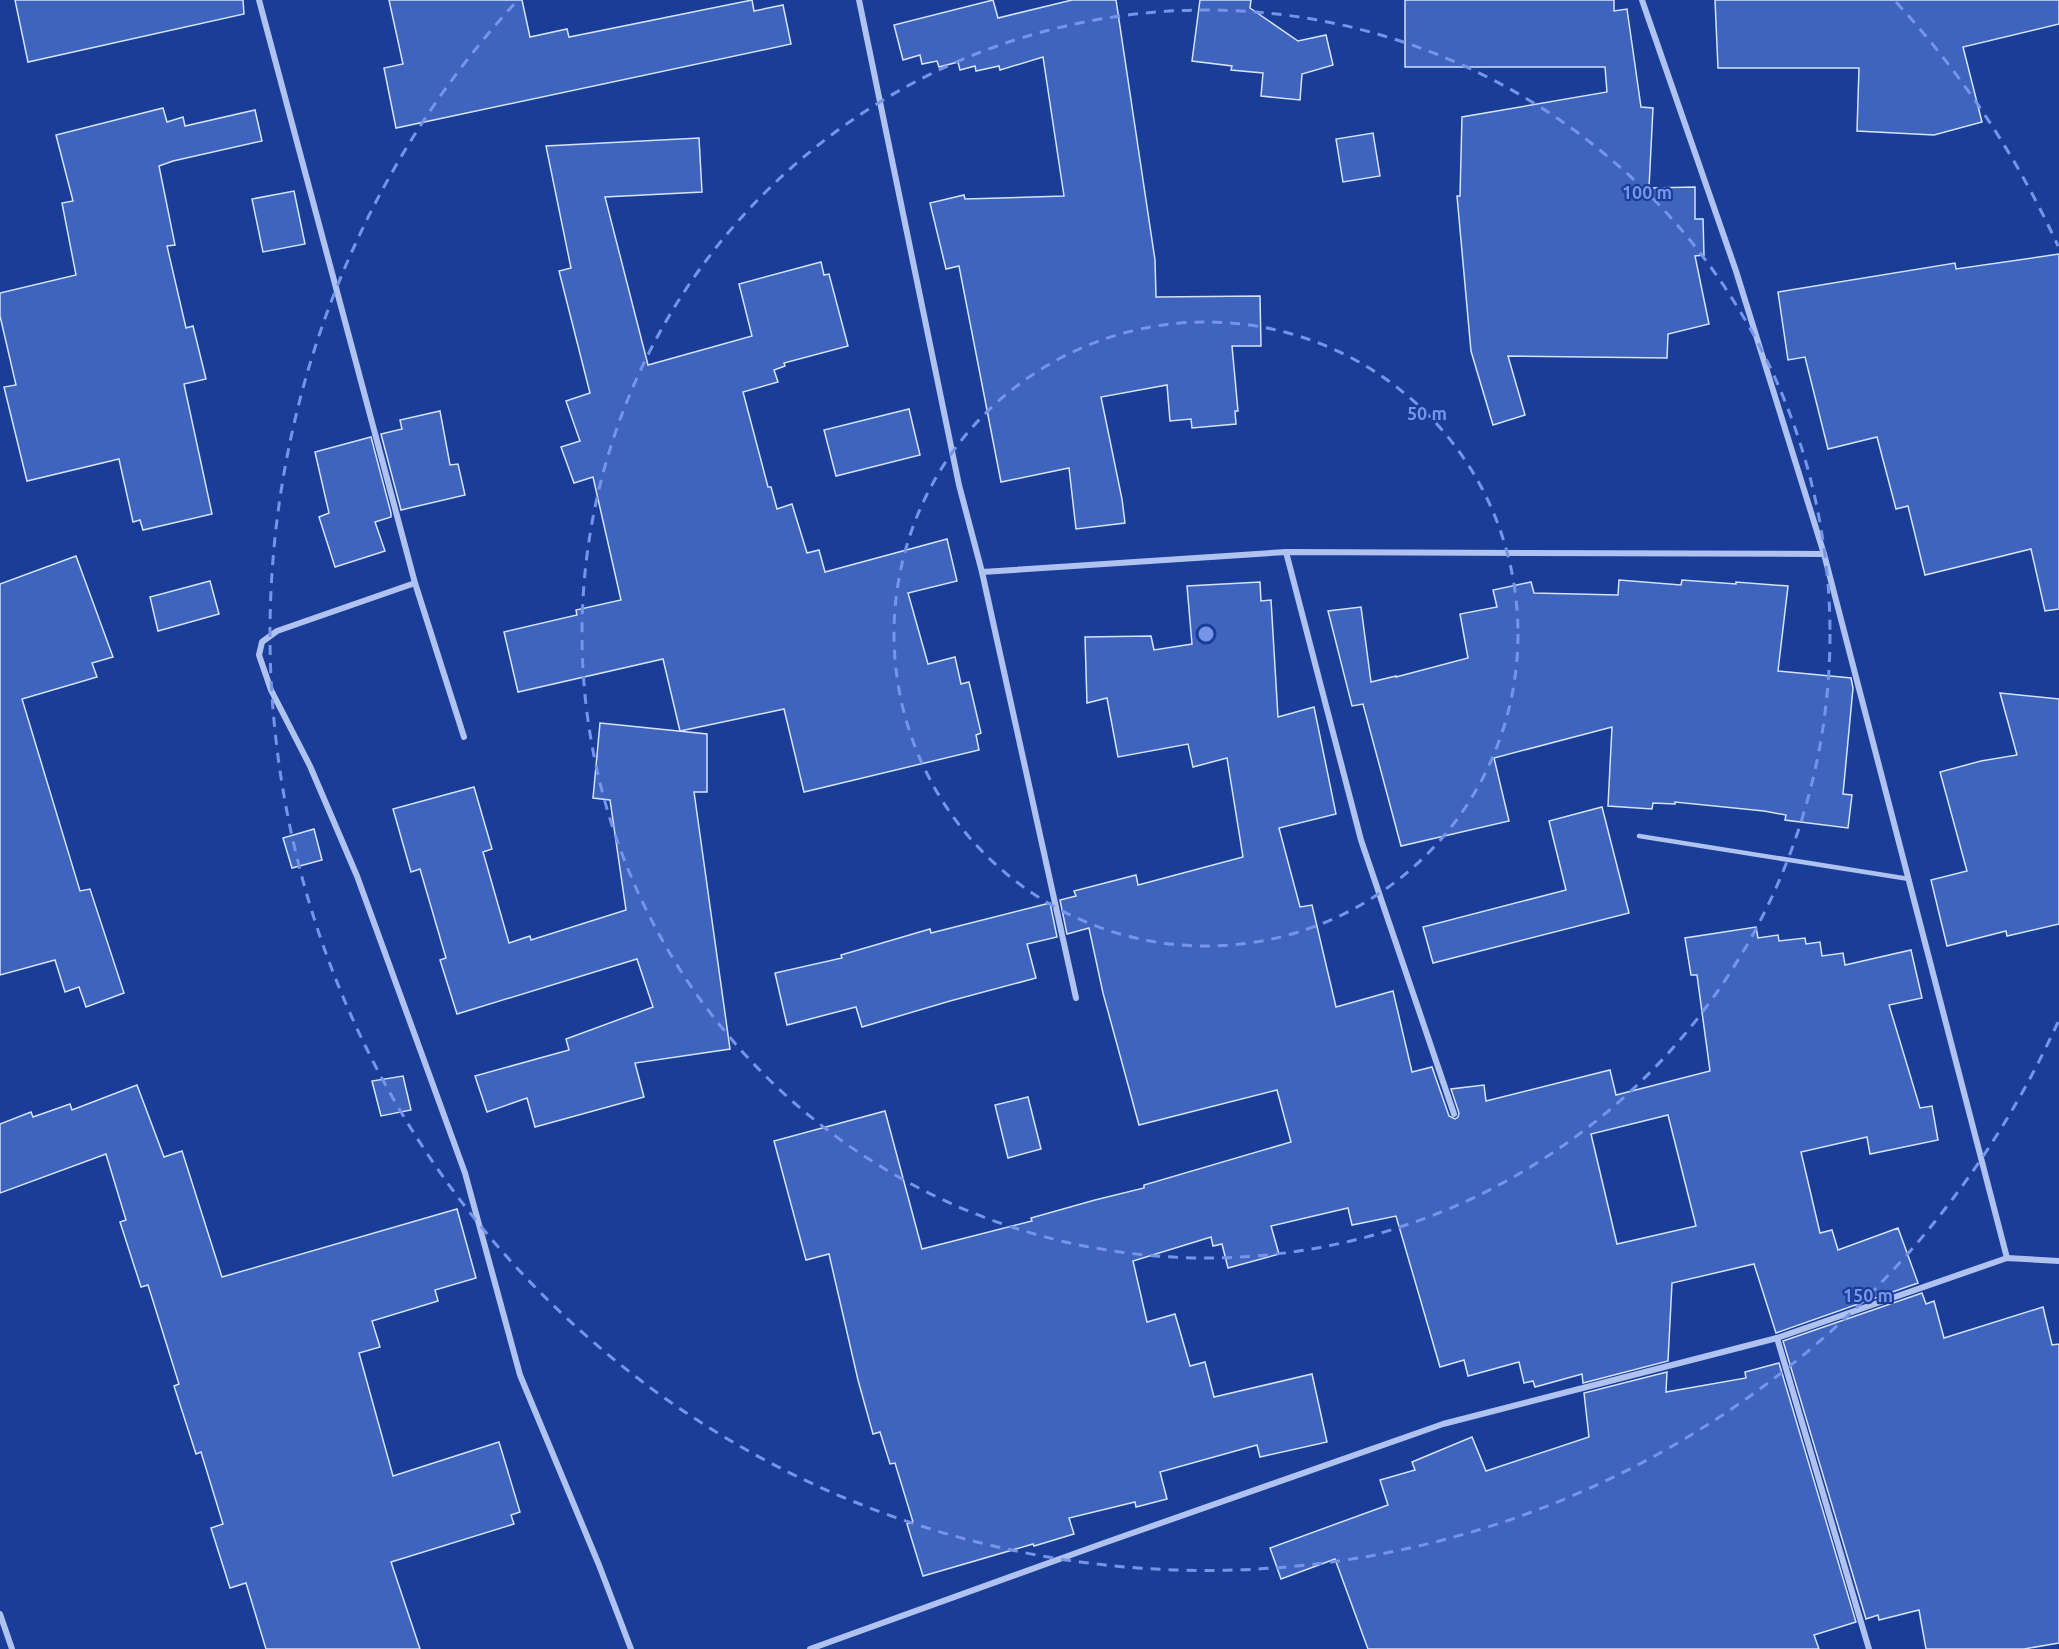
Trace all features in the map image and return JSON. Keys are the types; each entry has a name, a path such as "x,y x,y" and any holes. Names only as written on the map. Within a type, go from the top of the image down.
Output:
{"street":[{"path":"259,0 416,583 464,737"},
{"path":"859,0 959,485 981,572 1076,998"},
{"path":"1642,0 1736,271 1824,554 2007,1258"},
{"path":"981,572 1286,552 1824,554"},
{"path":"1286,552 1361,840 1454,1114"},
{"path":"416,583 277,631 262,642 259,655 271,690 310,766 357,876 465,1173 520,1375 599,1565 631,1649"},
{"path":"810,1649 1443,1424 1777,1338 2007,1258 2059,1261"},
{"path":"1777,1338 1869,1649"},
{"path":"0,1614 12,1649"}],"lane":[{"path":"1639,836 1909,879"}],"building":[{"path":"15,0 243,0 244,14 28,62"},
{"path":"389,0 522,0 530,37 567,29 569,37 752,0 754,11 783,5 791,44 396,128 384,68 403,64"},
{"path":"993,0 998,18 1072,0 1116,0 1155,260 1156,297 1260,296 1261,346 1232,346 1238,411 1235,411 1236,424 1192,428 1191,419 1170,421 1167,385 1101,397 1125,523 1076,529 1069,468 1001,482 959,266 946,269 930,203 964,195 965,199 1064,196 1043,57 1000,70 999,66 976,71 975,66 960,70 958,62 939,67 937,61 922,64 920,55 903,60 894,25"},
{"path":"1200,0 1251,0 1250,8 1298,41 1326,35 1333,65 1302,74 1300,100 1261,96 1263,73 1231,70 1232,66 1192,61"},
{"path":"1405,0 1614,0 1614,11 1627,9 1641,107 1653,108 1649,188 1695,187 1695,219 1703,219 1704,255 1695,256 1709,324 1668,334 1667,358 1508,356 1525,415 1493,425 1471,351 1457,196 1460,196 1462,117 1607,92 1605,67 1405,67"},
{"path":"1715,0 2059,0 2059,24 1963,47 1982,122 1934,135 1857,131 1859,68 1718,68"},
{"path":"163,108 167,122 183,117 185,126 255,110 262,141 159,166 175,245 167,246 186,328 193,326 206,379 184,384 212,514 143,530 140,520 133,522 119,459 27,481 4,387 16,385 0,316 0,293 76,275 62,203 73,201 56,135"},
{"path":"1373,133 1380,176 1343,182 1336,139"},
{"path":"699,138 702,192 605,197 648,365 752,336 739,284 821,262 824,275 829,274 848,346 784,363 785,366 774,370 778,382 743,392 768,487 771,487 777,509 792,504 807,553 819,550 825,572 947,539 957,581 908,593 928,664 955,657 961,684 969,682 981,733 976,735 979,750 804,792 784,709 680,731 663,659 518,692 504,632 577,615 576,610 621,600 593,477 574,483 561,447 580,441 566,401 590,393 559,271 571,268 546,146"},
{"path":"294,191 305,244 263,252 252,199"},
{"path":"2059,254 2059,609 2045,611 2031,549 1925,575 1908,506 1896,509 1877,437 1828,449 1805,357 1788,360 1778,292 1955,263 1956,269"},
{"path":"909,409 920,455 836,476 824,430"},
{"path":"440,411 450,465 458,464 465,495 401,510 381,434 402,429 400,420"},
{"path":"371,437 391,513 391,517 375,522 385,551 335,567 319,517 329,513 315,452"},
{"path":"76,556 113,657 92,663 97,677 22,699 80,891 90,889 124,993 86,1007 79,987 65,992 55,960 0,975 0,584"},
{"path":"1619,580 1681,585 1682,580 1788,586 1778,671 1851,678 1853,688 1843,794 1852,795 1848,828 1785,820 1786,815 1764,811 1675,802 1675,804 1653,803 1652,809 1608,806 1612,727 1494,758 1509,821 1401,846 1363,704 1352,706 1328,611 1361,607 1371,682 1468,658 1460,614 1497,607 1493,590 1531,582 1534,593 1618,595"},
{"path":"210,581 219,614 158,631 150,597"},
{"path":"1260,582 1261,601 1271,600 1278,717 1314,707 1336,814 1279,828 1300,907 1312,905 1336,1007 1393,991 1412,1072 1432,1067 1449,1116 1455,1119 1459,1113 1451,1089 1484,1085 1486,1101 1610,1070 1616,1095 1710,1071 1697,975 1691,975 1685,938 1756,927 1758,938 1778,935 1779,941 1805,938 1806,944 1820,942 1822,956 1843,953 1845,965 1911,950 1922,998 1889,1005 1920,1108 1932,1106 1938,1140 1870,1154 1867,1137 1801,1152 1820,1233 1832,1230 1838,1250 1898,1228 1918,1283 1776,1333 1754,1264 1672,1283 1668,1361 1583,1383 1582,1374 1535,1387 1533,1381 1524,1383 1519,1362 1468,1376 1464,1360 1440,1367 1396,1216 1352,1225 1348,1208 1271,1226 1279,1254 1228,1268 1222,1244 1213,1246 1211,1237 1133,1261 1147,1322 1175,1314 1190,1366 1205,1362 1214,1397 1312,1374 1327,1442 1260,1457 1257,1445 1160,1472 1167,1499 1136,1507 1135,1502 1069,1518 1074,1534 923,1576 907,1524 913,1522 895,1463 890,1464 880,1432 873,1434 829,1254 806,1260 774,1141 885,1111 922,1249 1032,1221 1031,1218 1144,1188 1144,1185 1291,1142 1277,1090 1139,1125 1103,993 1089,928 1067,934 1060,900 1076,896 1074,891 1136,875 1138,885 1243,857 1227,758 1193,767 1188,744 1118,757 1107,698 1087,703 1085,637 1151,636 1154,650 1192,644 1187,586","holes":["1668,1115 1696,1226 1617,1244 1591,1134"]},
{"path":"2000,693 2059,699 2059,924 2007,936 2006,931 1947,946 1931,880 1967,871 1940,772 1981,761 2017,755"},
{"path":"600,723 707,734 707,792 694,792 730,1049 635,1063 644,1097 535,1127 527,1098 487,1112 475,1076 569,1050 566,1039 653,1007 637,959 457,1014 440,960 446,958 420,869 411,872 393,809 474,787 492,849 483,852 509,943 530,936 531,940 626,910 610,800 593,798"},
{"path":"1602,807 1629,913 1433,963 1423,927 1566,890 1549,821"},
{"path":"314,829 322,860 292,868 283,838"},
{"path":"1050,903 1057,937 1027,944 1036,978 862,1027 856,1007 787,1025 775,973 842,958 841,955 930,929 931,933"},
{"path":"403,1076 411,1110 381,1116 372,1081"},
{"path":"137,1085 164,1157 182,1151 222,1277 457,1209 476,1278 435,1290 438,1301 372,1321 380,1347 359,1353 393,1476 499,1442 520,1512 511,1515 514,1524 391,1562 420,1649 266,1649 246,1583 230,1588 211,1528 223,1524 201,1452 196,1454 174,1386 179,1384 148,1285 141,1287 120,1222 126,1220 106,1154 0,1193 0,1124 31,1112 33,1117 70,1104 72,1110"},
{"path":"1028,1097 1041,1149 1008,1158 995,1105"},
{"path":"1922,1293 1926,1304 1934,1301 1944,1338 2043,1307 2052,1345 2059,1344 2059,1643 2024,1649 1926,1649 1919,1610 1879,1620 1878,1615 1866,1619 1783,1341"},
{"path":"1779,1363 1856,1622 1814,1635 1819,1649 1368,1649 1335,1559 1281,1579 1270,1548 1388,1505 1380,1480 1415,1470 1412,1462 1472,1437 1486,1471 1589,1437 1584,1393 1667,1372 1666,1392 1746,1378 1745,1372"}]}
